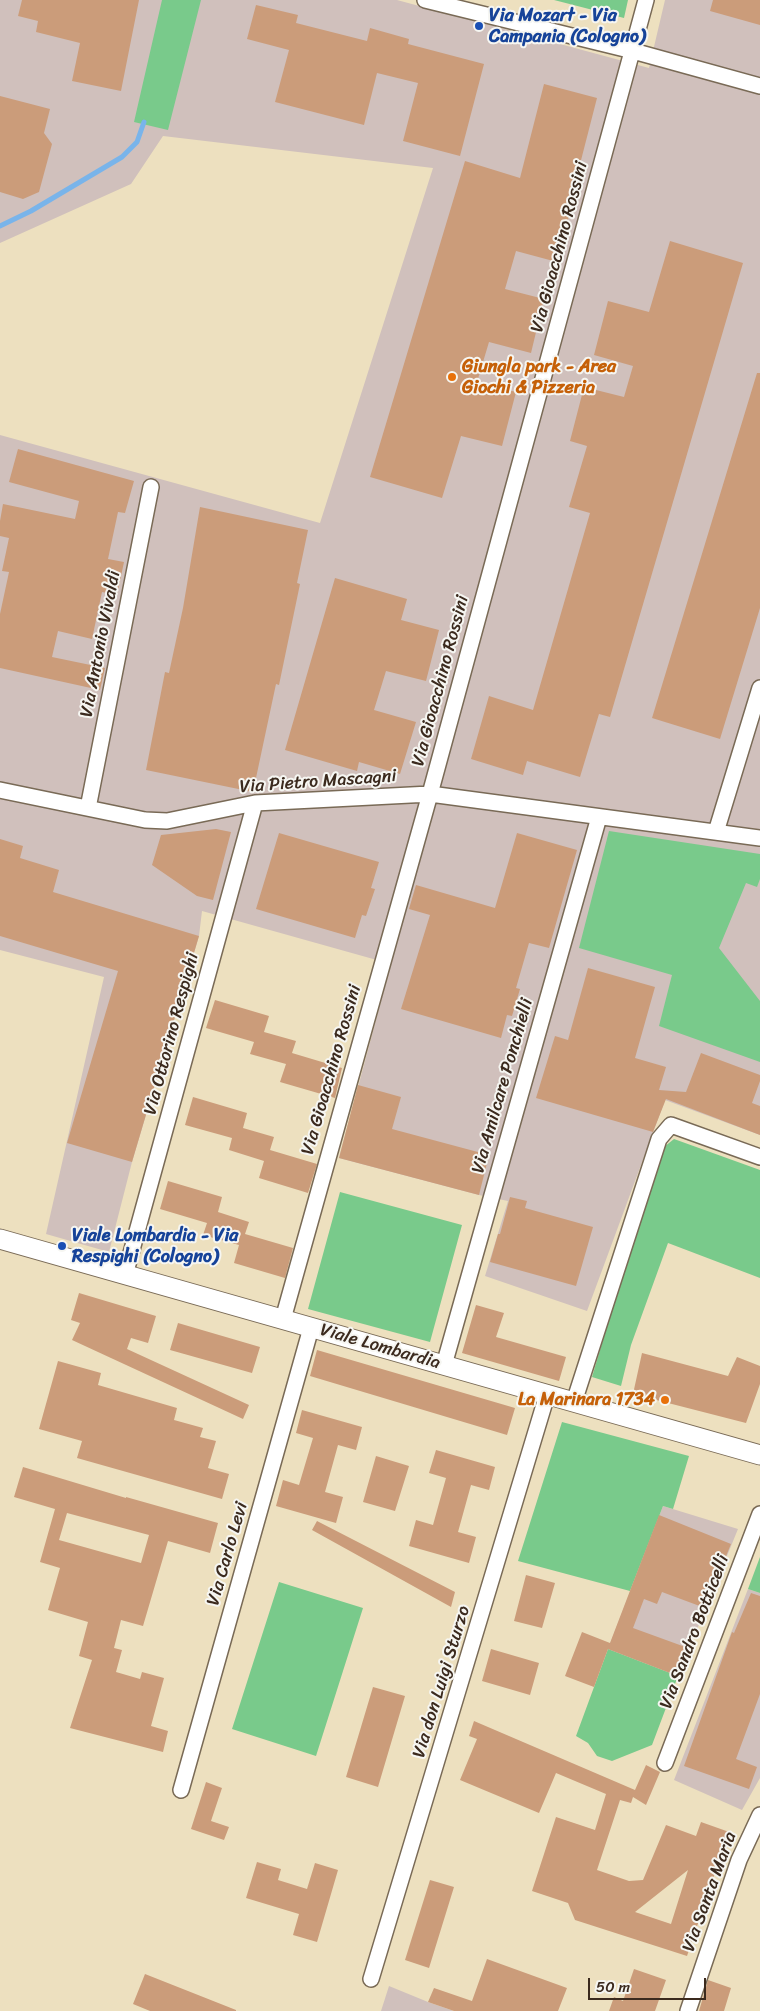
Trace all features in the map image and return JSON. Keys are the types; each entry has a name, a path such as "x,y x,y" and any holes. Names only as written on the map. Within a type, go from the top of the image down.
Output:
{"street":[{"path":"425,0 633,51 760,86"},
{"name":"Via Gioacchino Rossini","path":"283,1320 430,794 646,0"},
{"name":"Via Antonio Vivaldi","path":"88,808 151,487"},
{"path":"716,832 760,688"},
{"name":"Via Pietro Mascagni","path":"0,790 144,820 167,821 255,803 430,794 760,838"},
{"name":"Via Ottorino Respighi","path":"125,1275 255,803"},
{"name":"Via Amilcare Ponchielli","path":"444,1365 599,817"},
{"path":"574,1402 659,1139 671,1124 760,1157"},
{"name":"Viale Lombardia","path":"0,1239 760,1455"},
{"name":"Via Carlo Levi","path":"181,1790 311,1328"},
{"name":"Via don Luigi Sturzo","path":"371,1978 547,1395"},
{"name":"Via Sandro Botticelli","path":"665,1763 760,1514"},
{"name":"Via Santa Maria","path":"688,2011 740,1860 760,1815"}],"shaded area":[{"path":"0,0 397,0 649,68 665,0 760,0 760,1135 665,1100 587,1311 485,1276 508,1201 339,1158 391,964 202,911 199,936 132,1162 109,1252 46,1234 104,977 0,950 0,435 320,523 433,168 163,136 131,184 0,243"},
{"path":"663,1506 738,1529 678,1676 608,1649"},
{"path":"748,1589 760,1593 760,1778 742,1810 674,1780"},
{"path":"389,1986 428,2002 454,2011 381,2011"}],"green space":[{"path":"162,0 201,0 168,130 134,122"},
{"path":"554,0 628,0 624,18"},
{"path":"609,831 760,854 760,879 757,887 746,883 719,948 760,1001 760,1062 659,1026 672,975 579,948"},
{"path":"674,1139 760,1170 760,1278 668,1243 631,1345 621,1386 592,1377 659,1151"},
{"path":"340,1192 462,1225 430,1342 308,1309"},
{"path":"562,1422 689,1456 673,1509 663,1506 630,1591 518,1561"},
{"path":"760,1557 760,1593 748,1589"},
{"path":"279,1582 363,1608 316,1756 232,1729"},
{"path":"608,1649 678,1676 652,1745 612,1761 597,1756 588,1743 576,1736"}],"building":[{"path":"22,0 139,0 121,91 72,81 80,43 36,32 38,21 18,16"},
{"path":"713,0 760,0 760,25 710,11"},
{"path":"256,5 298,15 296,23 367,41 370,28 409,39 408,44 484,64 460,156 403,141 418,83 377,73 364,125 275,102 289,50 247,39"},
{"path":"544,84 597,98 557,262 516,251 505,289 544,299 531,353 489,342 477,382 516,392 502,446 461,436 442,498 370,477 465,161 520,178"},
{"path":"0,96 50,109 44,133 52,144 39,192 23,199 0,192"},
{"path":"670,241 743,263 610,717 599,714 580,777 527,761 523,775 471,759 489,696 533,710 590,513 569,507 587,446 570,441 584,387 624,397 633,366 594,355 608,301 649,312"},
{"path":"757,373 760,373 760,608 720,739 652,718"},
{"path":"18,449 134,481 125,513 118,512 108,559 124,562 117,595 102,592 92,639 58,631 52,657 105,668 100,690 0,668 0,614 9,572 2,571 9,538 0,536 3,504 75,519 79,501 9,482"},
{"path":"200,507 308,530 297,583 300,584 279,685 276,684 253,792 146,770 165,672 169,673 183,608"},
{"path":"335,578 407,599 401,620 439,630 426,681 386,671 374,710 416,722 400,774 359,762 357,771 285,750"},
{"path":"216,829 231,832 213,900 197,896 152,865 161,835"},
{"path":"279,833 379,862 371,888 375,889 366,916 362,915 355,938 256,909"},
{"path":"517,833 577,850 549,948 529,943 516,988 520,989 512,1016 507,1015 501,1038 401,1009 430,915 409,909 416,885 495,908"},
{"path":"0,839 23,846 20,858 59,870 53,892 199,936 132,1162 67,1143 118,971 0,936"},
{"path":"588,968 655,987 635,1058 666,1067 659,1090 686,1092 701,1053 760,1075 760,1081 752,1103 760,1106 760,1135 666,1099 653,1132 536,1098 555,1036 568,1040"},
{"path":"215,1000 269,1016 264,1032 296,1041 292,1053 342,1068 335,1098 280,1082 286,1064 250,1054 254,1042 206,1028"},
{"path":"358,1085 401,1097 392,1129 489,1155 479,1195 339,1158"},
{"path":"193,1097 247,1113 243,1128 274,1137 270,1150 317,1164 308,1193 259,1178 264,1161 229,1150 232,1138 185,1125"},
{"path":"168,1181 222,1197 218,1212 249,1222 245,1234 293,1248 285,1278 234,1263 239,1245 203,1235 207,1223 160,1209"},
{"path":"510,1197 527,1201 525,1208 593,1227 576,1286 490,1262"},
{"path":"79,1293 156,1316 148,1343 131,1338 127,1349 249,1405 243,1419 72,1340 80,1323 71,1320"},
{"path":"476,1305 504,1313 496,1337 566,1357 559,1381 462,1353"},
{"path":"178,1323 260,1347 252,1373 170,1350"},
{"path":"317,1350 515,1408 507,1435 310,1376"},
{"path":"642,1353 728,1376 737,1357 760,1366 760,1384 746,1423 633,1394"},
{"path":"58,1361 101,1373 98,1385 177,1408 174,1420 203,1428 200,1437 216,1441 208,1468 229,1474 222,1499 77,1458 82,1441 39,1429"},
{"path":"302,1410 362,1427 356,1450 338,1445 325,1492 343,1497 336,1523 276,1506 283,1480 299,1485 313,1438 296,1433"},
{"path":"436,1450 495,1467 489,1490 471,1485 458,1532 476,1537 469,1563 409,1546 416,1520 433,1525 446,1478 429,1473"},
{"path":"376,1456 409,1466 395,1511 363,1502"},
{"path":"23,1467 218,1523 210,1553 168,1541 143,1626 121,1620 114,1648 122,1650 116,1672 140,1679 142,1672 164,1678 151,1726 168,1731 163,1752 70,1728 92,1660 79,1656 88,1622 48,1610 60,1568 40,1562 55,1509 14,1497","holes":["67,1513 149,1535 141,1563 59,1540"]},
{"path":"659,1515 731,1544 705,1608 662,1592 657,1604 644,1599 633,1628 688,1648 678,1676 608,1649 594,1687 565,1676 582,1632 610,1643"},
{"path":"317,1521 455,1592 451,1607 312,1530"},
{"path":"526,1575 555,1583 542,1628 514,1621"},
{"path":"751,1593 760,1596 760,1694 736,1759 757,1767 749,1789 684,1766 732,1632 734,1633"},
{"path":"491,1649 539,1663 530,1695 482,1681"},
{"path":"373,1687 405,1696 378,1787 346,1777"},
{"path":"474,1721 635,1790 646,1765 660,1772 646,1805 633,1797 631,1803 620,1800 597,1870 629,1881 643,1880 666,1825 696,1836 701,1822 732,1833 720,1868 717,1867 687,1956 575,1920 568,1903 532,1891 556,1817 595,1830 606,1794 556,1773 539,1813 460,1780 477,1739 469,1736","holes":["688,1870 671,1924 635,1912"]},
{"path":"206,1782 222,1788 211,1821 229,1827 224,1840 191,1829"},
{"path":"257,1862 281,1869 278,1880 307,1889 315,1863 338,1870 317,1942 293,1935 299,1914 246,1898"},
{"path":"430,1880 454,1887 429,1968 405,1960"},
{"path":"487,1959 567,1988 558,2011 454,2011 428,2002 434,1988 472,2001"},
{"path":"634,1969 666,1980 655,2011 609,2011 614,1997 623,2001"},
{"path":"145,1974 236,2011 150,2011 133,2004"},
{"path":"708,1980 731,1988 724,2011 699,2011"}],"waterway":[{"path":"0,226 31,211 122,157 137,142 144,122"}],"place":[{"name":"Via Mozart - Via Campania (Cologno)","path":"479,26"},
{"name":"Giungla park - Area Giochi & Pizzeria","path":"452,377"},
{"name":"Viale Lombardia - Via Respighi (Cologno)","path":"62,1246"},
{"name":"La Marinara 1734","path":"665,1400"}]}
